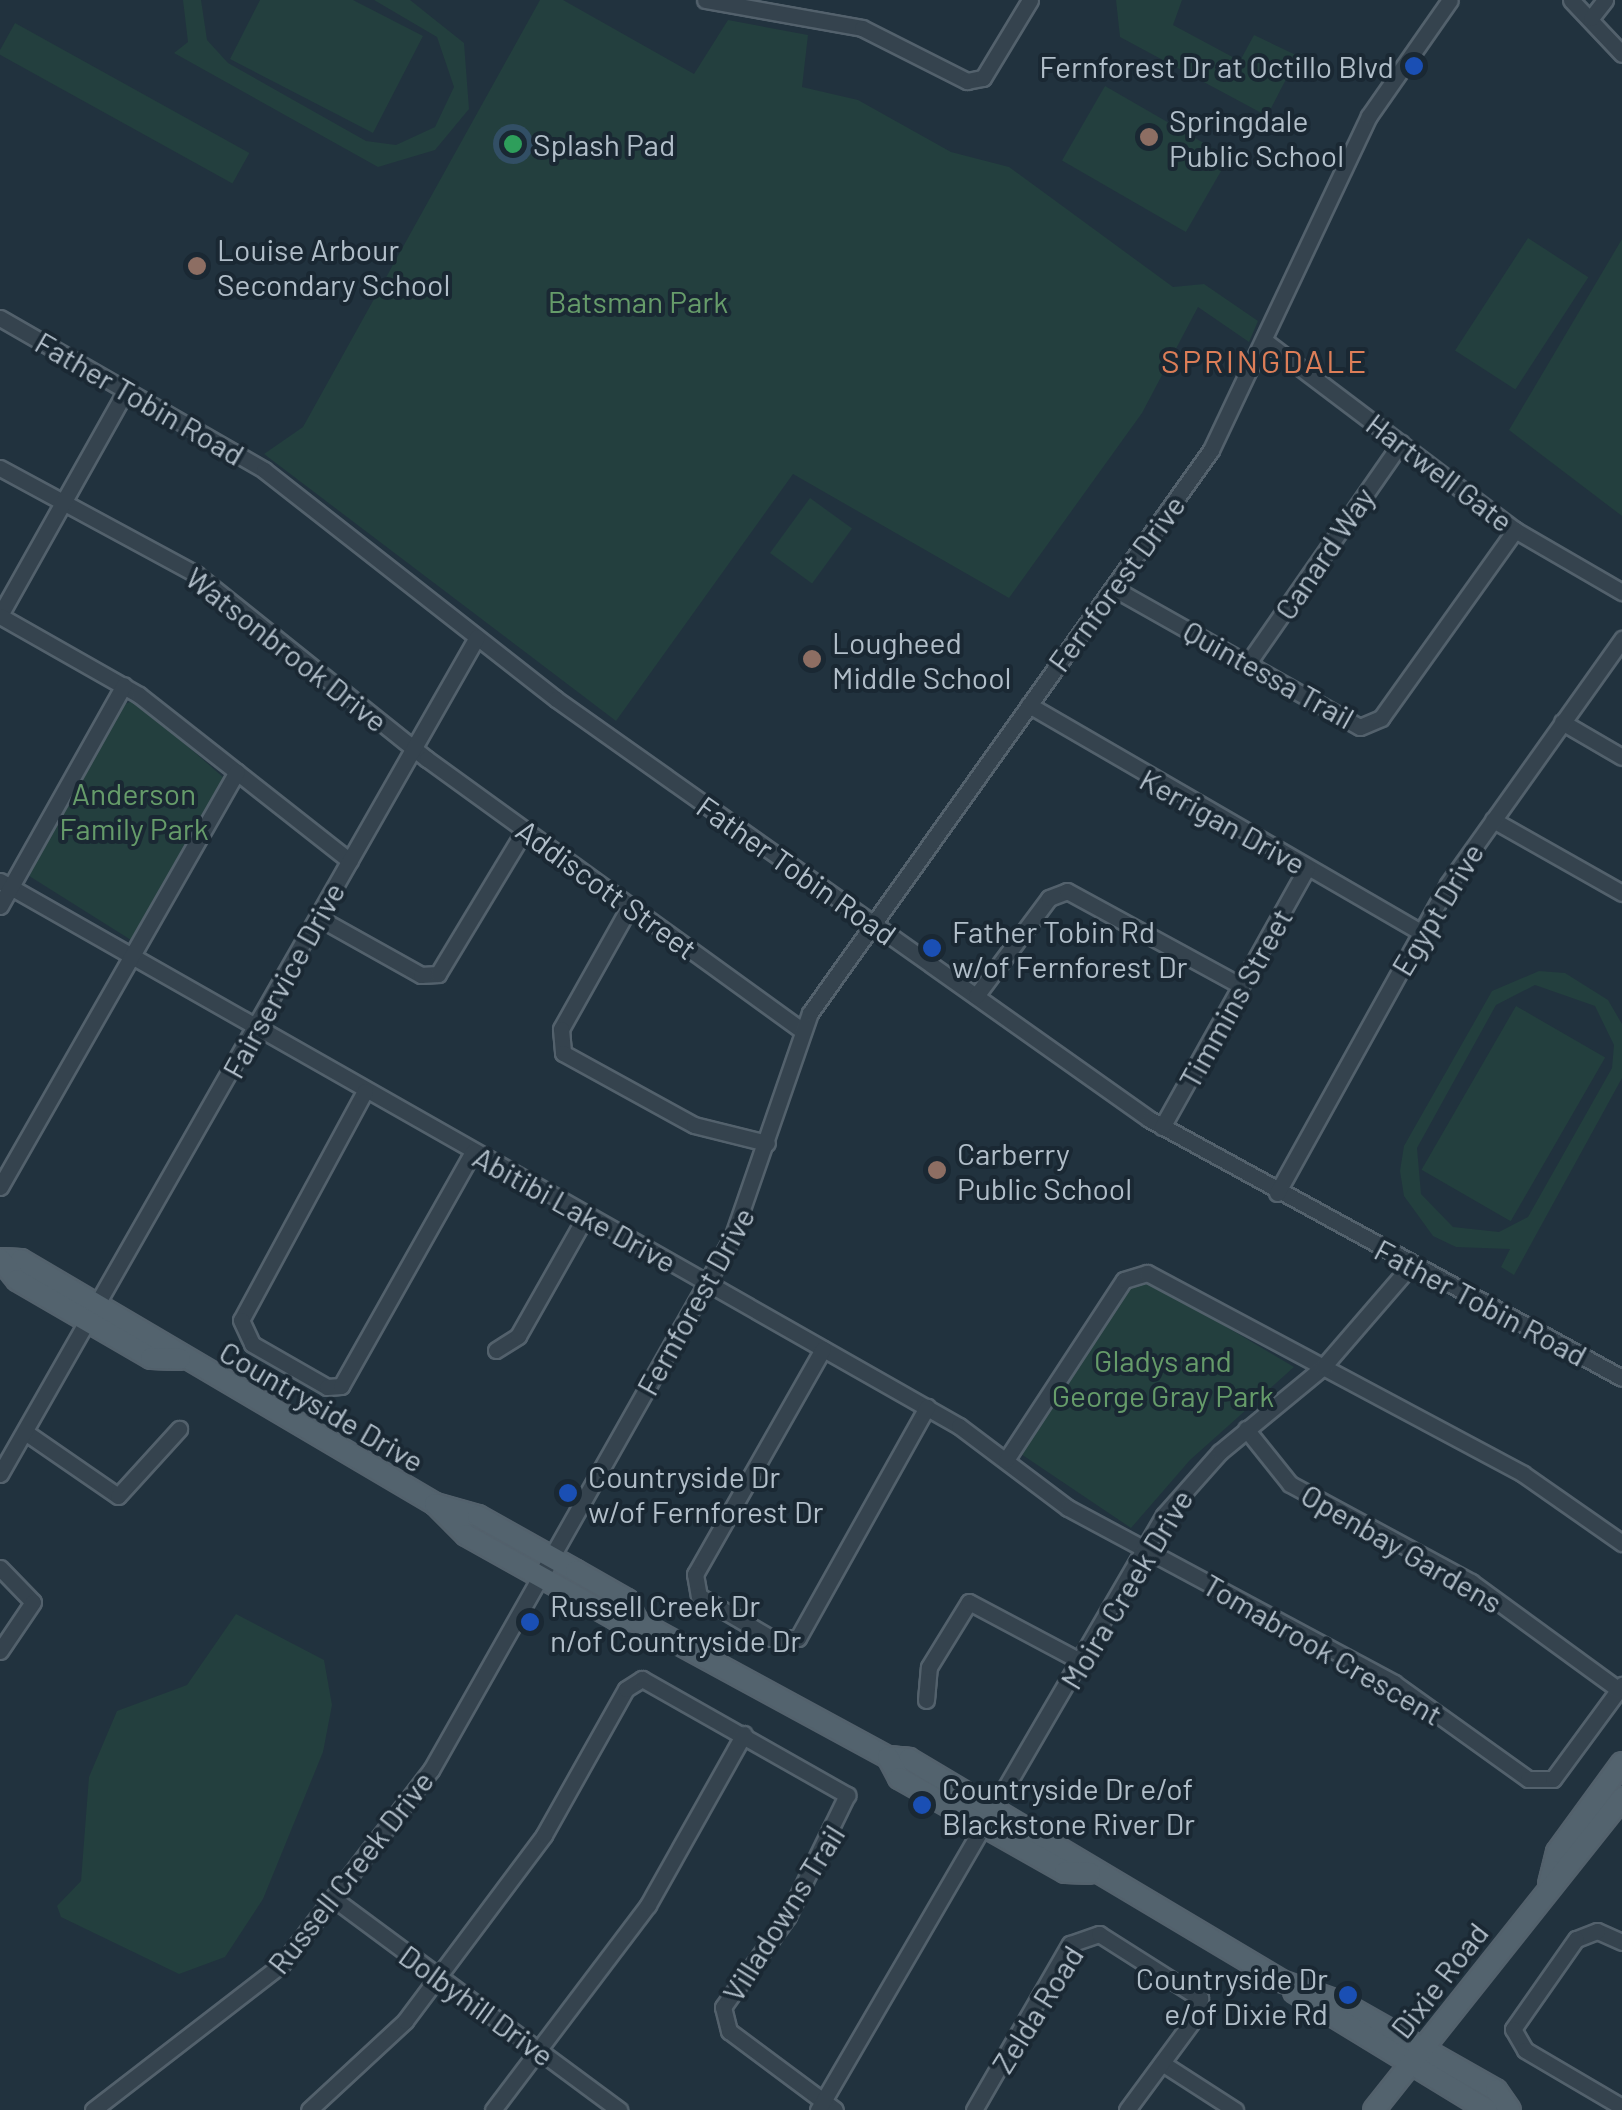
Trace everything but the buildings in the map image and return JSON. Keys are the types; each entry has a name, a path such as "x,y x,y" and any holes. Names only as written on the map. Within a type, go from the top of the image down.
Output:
{"main road":[{"name":"Countryside Drive","path":"0,1259 20,1260 92,1312 435,1504 478,1516 627,1600 636,1621"},
{"name":"Countryside Drive","path":"435,1504 466,1535 888,1756 997,1808 1079,1855 1090,1873"},
{"name":"Countryside Drive","path":"888,1756 899,1778 1064,1872 1090,1873 1280,1981 1409,2066 1487,2110"},
{"name":"Dixie Road","path":"1549,1884 1557,1852 1622,1763"},
{"name":"Dixie Road","path":"1374,2110 1549,1884 1622,1798"},
{"name":"Countryside Drive","path":"1280,1981 1424,2050 1496,2090 1510,2110"}],"street":[{"path":"705,0 862,28 966,81 983,78 1030,0"},
{"name":"Fernforest Drive","path":"538,1575 748,1205 801,1030 871,924 1220,435 1369,116 1450,0"},
{"path":"1571,0 1622,54"},
{"path":"1591,18 1605,0"},
{"name":"Father Tobin Road","path":"0,318 264,470 477,636 871,924 1162,1127 1622,1378"},
{"name":"Hartwell Gate","path":"1265,341 1515,530 1622,592"},
{"path":"125,392 0,615 124,685 350,861"},
{"name":"Canard Way","path":"1248,663 1400,443"},
{"name":"Watsonbrook Drive","path":"0,468 196,574 414,748"},
{"name":"Quintessa Trail","path":"1113,588 1360,727 1371,725 1515,530"},
{"name":"Fairservice Drive","path":"0,1474 28,1434 92,1312 477,636"},
{"name":"Egypt Drive","path":"1277,1193 1421,932 1492,820 1622,639"},
{"path":"0,906 5,884 124,685"},
{"name":"Kerrigan Drive","path":"1028,705 1421,932"},
{"path":"1562,722 1622,757"},
{"name":"Addiscott Street","path":"414,748 801,1030"},
{"path":"0,1187 236,772"},
{"path":"1492,820 1622,892"},
{"path":"319,918 420,975 438,974 525,830"},
{"name":"Timmins Street","path":"1162,1127 1307,868"},
{"name":"Abitibi Lake Drive","path":"5,884 927,1408 1144,1548"},
{"path":"976,996 1048,898 1067,891 1241,986"},
{"path":"630,906 561,1029 563,1053 694,1125 767,1143"},
{"path":"366,1091 240,1320 252,1344 341,1386 473,1152"},
{"path":"496,1350 518,1336 587,1214"},
{"name":"Moira Creek Drive","path":"825,2107 1144,1548 1196,1476 1324,1367 1411,1265"},
{"path":"1006,1460 1134,1273 1324,1367 1523,1474 1622,1543"},
{"path":"823,1349 695,1574 699,1596 771,1638 798,1638 927,1408"},
{"path":"28,1434 118,1496 179,1429"},
{"name":"Openbay Gardens","path":"1246,1430 1290,1484 1471,1582 1620,1687"},
{"name":"Tomabrook Crescent","path":"1144,1548 1413,1694 1536,1782 1553,1779 1620,1687"},
{"path":"0,1568 32,1602 0,1651"},
{"name":"Russell Creek Drive","path":"93,2110 252,1992 334,1900 431,1770 538,1575"},
{"path":"926,1700 928,1667 969,1602 1080,1661"},
{"name":"Villadowns Trail","path":"438,1976 544,1835 634,1681 649,1679 847,1795 788,1916 722,2007 729,2031 825,2107"},
{"path":"494,2110 648,1905 744,1734"},
{"name":"Dolbyhill Drive","path":"334,1900 619,2110"},
{"path":"1622,1942 1597,1931 1576,1939 1513,2029 1525,2050 1622,2107"},
{"name":"Zelda Road","path":"974,2110 1070,1944 1089,1934 1195,1990 1197,2014 1127,2110"},
{"path":"309,2110 373,2057 438,1976"},
{"path":"1162,2063 1234,2110"}],"green space":[{"path":"183,0 201,0 207,40 228,63 366,141 396,145 435,127 454,87 437,37 374,0 410,0 464,43 469,109 435,150 378,167 174,53 188,42"},
{"path":"260,0 353,0 423,36 373,133 230,59"},
{"name":"Batsman Park","path":"540,0 563,0 694,74 728,20 808,35 802,87 858,100 951,152 1009,167 1173,287 1204,284 1258,321 1249,342 1198,307 1142,413 1009,598 793,474 616,721 264,454 303,427"},
{"path":"1116,0 1182,0 1173,25 1240,61 1254,35 1298,56 1267,116 1120,37"},
{"path":"15,23 249,153 232,184 0,55"},
{"path":"1105,86 1229,158 1186,232 1062,160"},
{"path":"1528,238 1588,277 1515,390 1455,350"},
{"path":"1622,239 1622,516 1509,430"},
{"path":"810,498 852,529 812,584 770,553"},
{"name":"Anderson Family Park","path":"135,700 224,778 131,940 26,874 120,706"},
{"path":"1539,971 1565,973 1608,1000 1622,1024 1622,1078 1514,1275 1501,1267 1510,1249 1456,1247 1433,1236 1404,1196 1400,1171 1404,1146 1492,991","holes":["1535,985 1595,1006 1614,1045 1612,1068 1528,1217 1499,1232 1453,1227 1421,1194 1417,1148 1496,1005"]},
{"path":"1516,1006 1605,1058 1511,1221 1422,1170"},
{"name":"Gladys and George Gray Park","path":"1151,1282 1294,1367 1190,1460 1131,1528 1021,1454 1128,1288"},
{"path":"236,1614 324,1660 332,1705 323,1752 263,1899 225,1957 179,1974 61,1917 57,1906 81,1881 89,1777 117,1711 187,1685"}],"water":[{"name":"Splash Pad","path":"513,124 527,130 533,144 527,158 513,164 499,158 493,144 499,130"}],"place":[{"name":"Fernforest Dr at Octillo Blvd","path":"1414,66"},
{"name":"Springdale Public School","path":"1149,137"},
{"name":"Splash Pad","path":"513,144"},
{"name":"Louise Arbour Secondary School","path":"197,266"},
{"name":"Lougheed Middle School","path":"812,659"},
{"name":"Father Tobin Rd w/of Fernforest Dr","path":"932,948"},
{"name":"Carberry Public School","path":"937,1170"},
{"name":"Countryside Dr w/of Fernforest Dr","path":"568,1493"},
{"name":"Russell Creek Dr n/of Countryside Dr","path":"530,1622"},
{"name":"Countryside Dr e/of Blackstone River Dr","path":"922,1805"},
{"name":"Countryside Dr e/of Dixie Rd","path":"1348,1995"}],"district":[{"name":"SPRINGDALE","path":"1265,360"}]}
